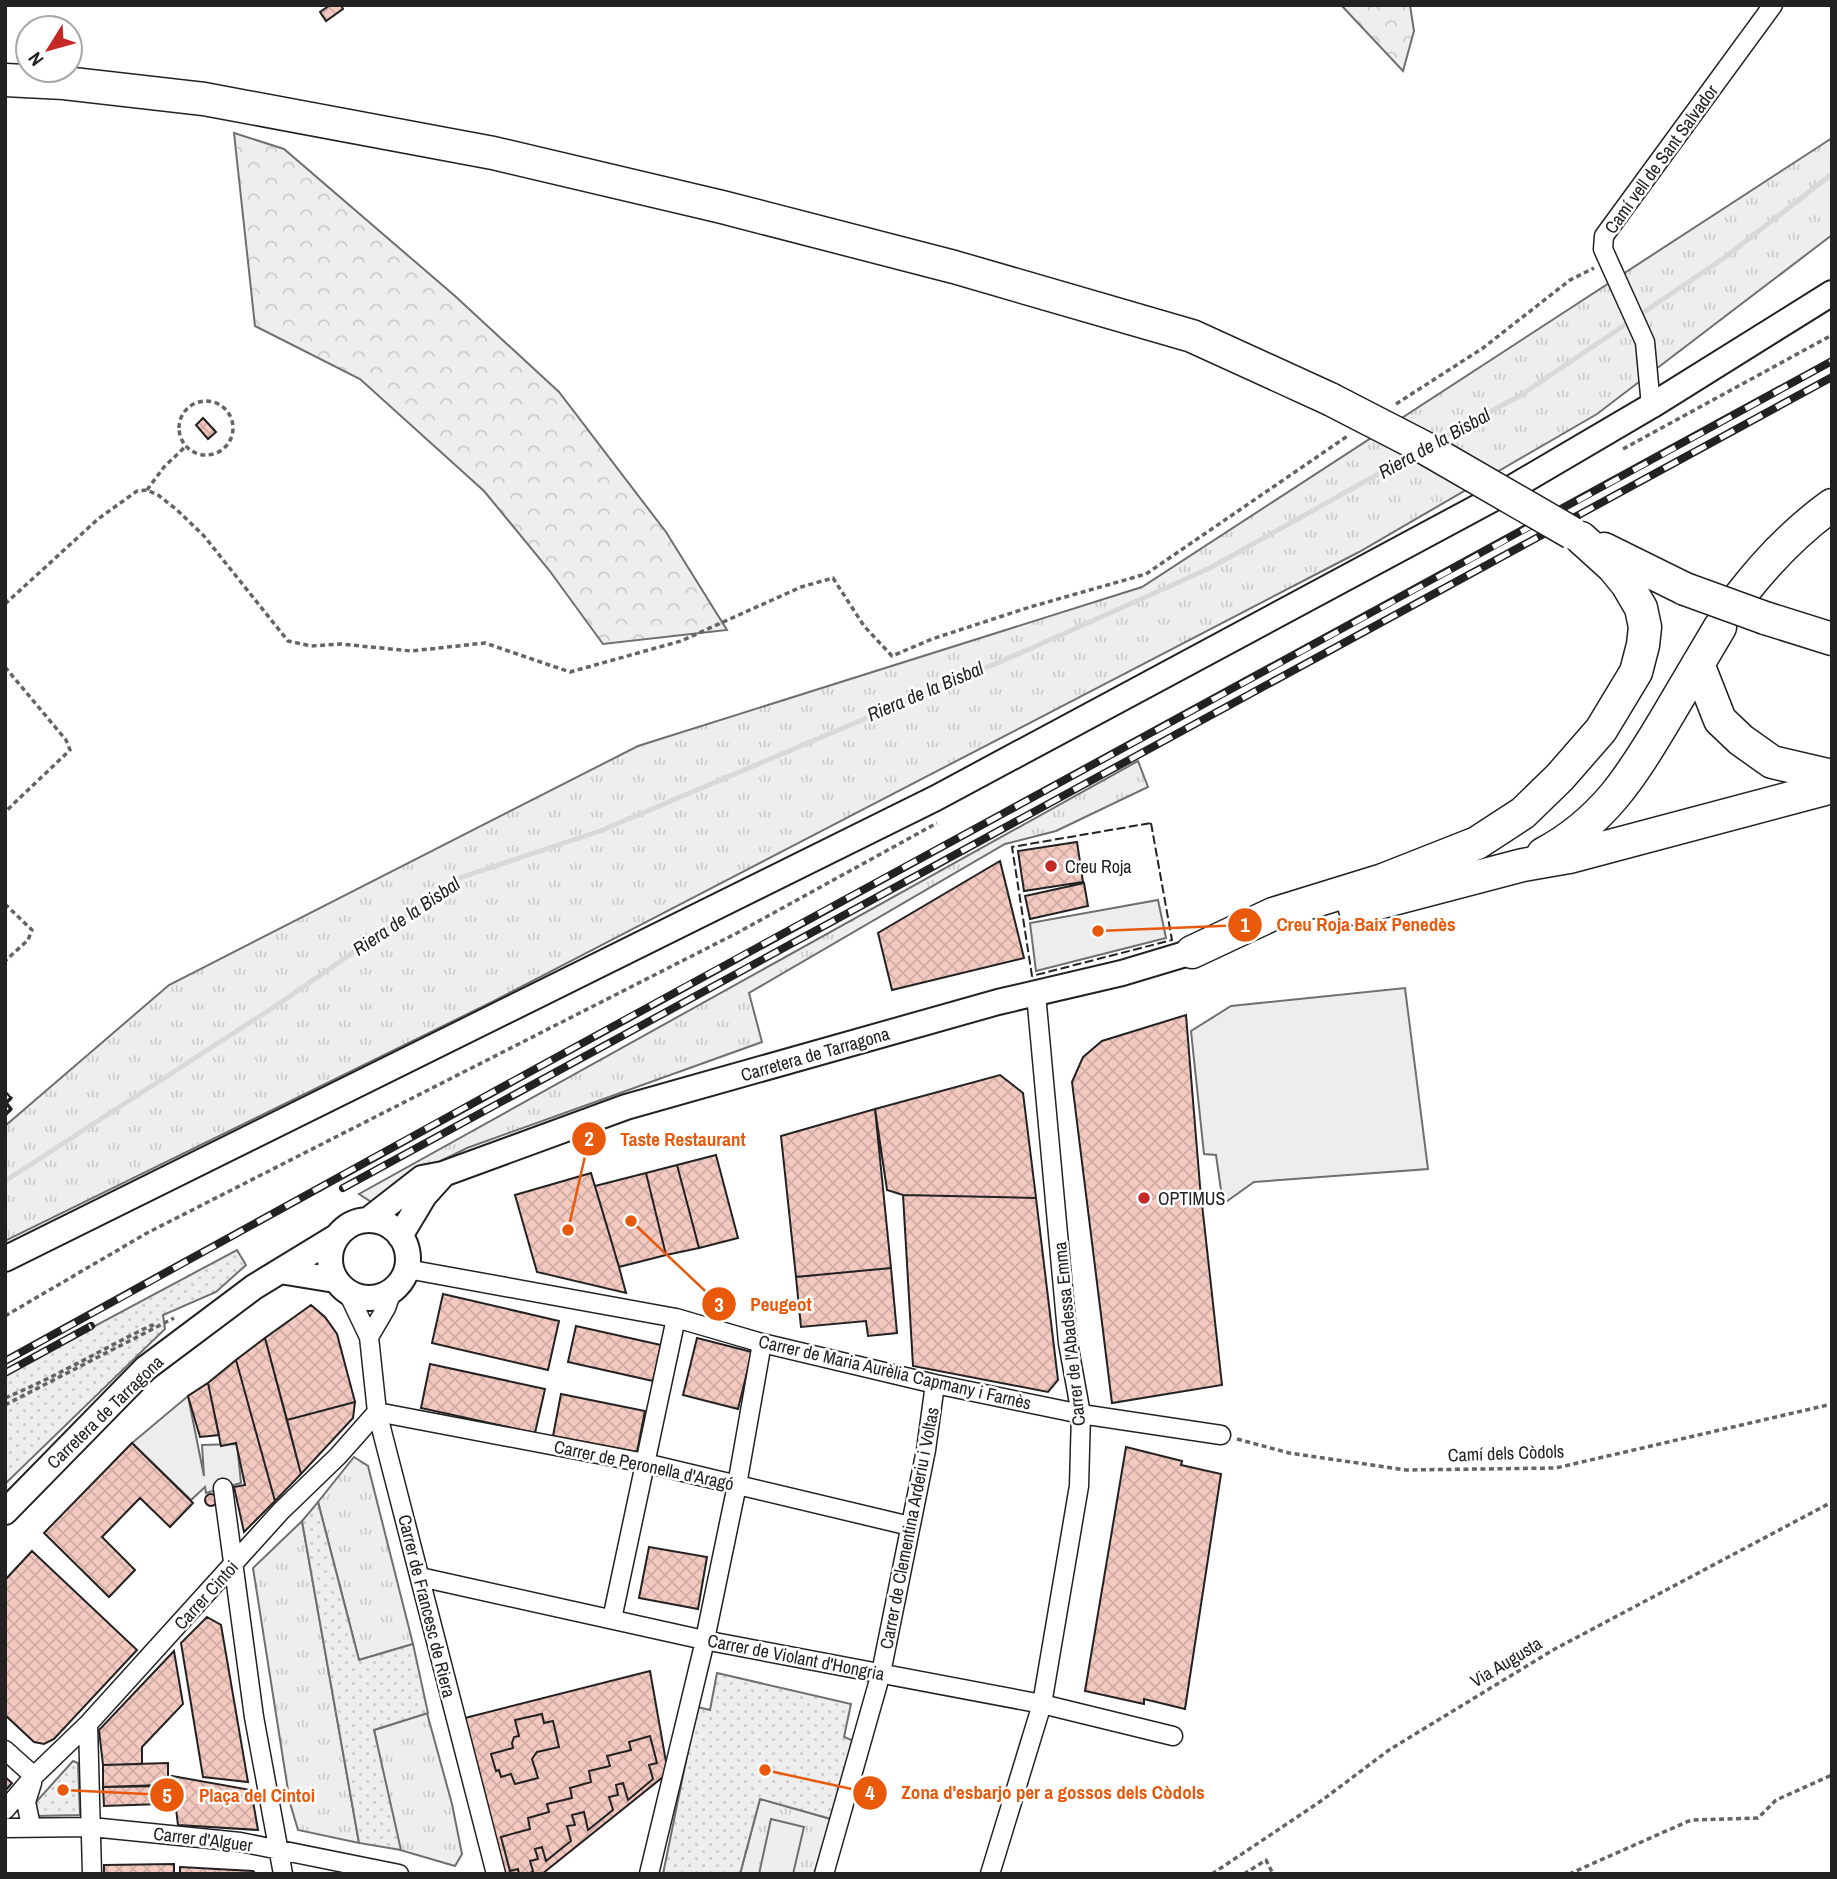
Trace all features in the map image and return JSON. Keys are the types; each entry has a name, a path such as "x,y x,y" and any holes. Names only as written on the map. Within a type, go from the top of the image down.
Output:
{"highway":[{"path":"5,80 64,83 204,99 493,153 722,206 954,267 1192,336 1330,398 1577,535 1685,589 1832,639"},
{"path":"1741,595 1795,533 1832,505"},
{"path":"1192,953 1273,914 1383,880 1477,843 1522,813 1560,777 1601,730 1636,673 1645,627 1641,608 1627,584 1613,567 1577,535"},
{"path":"1523,864 1580,832 1607,807 1631,777 1720,627"},
{"path":"1698,664 1720,720 1741,740 1772,762 1832,776"},
{"path":"1192,953 1523,864 1569,857 1832,787"}],"street":[{"name":"Camí vell de Sant Salvador","path":"1651,406 1645,342 1603,249 1604,236 1773,5"},
{"path":"5,1259 936,798 1491,500 1651,406 1832,293"},
{"name":"Carretera de Tarragona","path":"368,1220 422,1178 443,1174 626,1107 998,1002 1122,973 1192,953"},
{"name":"Carrer de l'Abadessa Emma","path":"990,1874 1042,1704 1079,1486 1081,1414 1068,1343 1036,994"},
{"path":"400,1236 424,1196 443,1174"},
{"path":"280,1271 342,1287 359,1298 382,1297 401,1282 407,1269 408,1258 400,1236 391,1227 368,1220 355,1222 336,1237 329,1259 342,1287"},
{"name":"Carretera de Tarragona","path":"5,1512 146,1368 254,1287 336,1237"},
{"name":"Carrer de Maria Aurèlia Capmany i Farnès","path":"407,1269 676,1318 762,1343 935,1384 1081,1414 1221,1435"},
{"name":"Carrer de Francesc de Riera","path":"342,1287 369,1337 377,1412 496,1874"},
{"path":"369,1337 386,1308 392,1291"},
{"path":"612,1619 676,1318"},
{"path":"649,1874 737,1485 762,1343"},
{"name":"Carrer de Clementina Arderiu i Voltas","path":"824,1874 881,1673 926,1450 935,1384"},
{"name":"Carrer de Peronella d'Aragó","path":"377,1412 645,1463 909,1526"},
{"name":"Carrer Cintoi","path":"5,1810 34,1776 89,1724 281,1511 338,1456 377,1412"},
{"path":"223,1488 254,1717 283,1874"},
{"name":"Carrer de Violant d'Hongria","path":"420,1577 704,1640 1042,1704 1173,1736"},
{"path":"89,1724 92,1874"},
{"path":"5,1751 34,1776 26,1802 31,1826"},
{"name":"Carrer d'Alguer","path":"5,1828 91,1826 278,1849 399,1874"}],"path":[{"path":"1390,409 1483,348 1570,280 1609,261"},
{"path":"212,401 227,410 233,427 232,436 220,451 202,454 187,446 179,431 183,414 188,407 212,401"},
{"path":"5,604 107,512 137,491 147,490 176,509 204,536 288,641 312,646 341,644 411,651 485,643 569,672 681,641 801,587 833,578 864,626 892,656 932,639 1030,607 1146,574 1354,431"},
{"path":"147,490 164,467 187,446"},
{"path":"5,667 66,740 70,750 5,812"},
{"path":"5,904 32,930 28,940 5,961"},
{"path":"5,1405 156,1330 182,1314"},
{"path":"5,1398 43,1382 99,1350 152,1325 156,1330"},
{"name":"Camí dels Còdols","path":"1221,1435 1289,1453 1406,1470 1556,1468 1832,1404"},
{"name":"Via Augusta","path":"1212,1874 1321,1801 1389,1750 1553,1650 1832,1502"},
{"path":"1569,1874 1691,1820 1758,1818 1776,1800 1832,1775"},
{"path":"1244,1874 1266,1860 1273,1874"}],"green space":[{"path":"1341,5 1410,5 1414,31 1403,71"},
{"path":"234,133 284,149 455,296 559,392 666,532 727,630 603,644 549,570 484,491 360,379 255,326"},
{"path":"1832,138 1832,235 1597,414 1359,552 494,1001 5,1241 5,1126 169,985 638,746 1142,587"},
{"path":"1138,761 1148,787 1056,831 1005,844 749,993 762,1042 467,1148 410,1176 376,1205 359,1194"},
{"path":"237,1250 246,1265 216,1292 163,1315 165,1329 5,1484 5,1374"},
{"path":"354,1457 368,1466 413,1644 359,1660 318,1502"},
{"path":"318,1502 359,1660 413,1644 428,1713 374,1730 401,1850 359,1843 302,1521"},
{"path":"302,1521 359,1843 298,1830 290,1803 253,1568"},
{"path":"717,1673 851,1704 844,1737 856,1742 831,1819 760,1799 740,1874 663,1874 697,1707 710,1710"},
{"path":"427,1713 452,1804 462,1854 455,1866 400,1850 374,1730"},
{"path":"73,1761 78,1763 80,1815 37,1816 36,1802"},
{"path":"760,1799 831,1819 814,1874 740,1874"},
{"path":"771,1819 804,1827 793,1874 759,1874"}],"shaded area":[{"path":"1158,900 1166,938 1036,971 1030,923"},
{"path":"1405,988 1428,1169 1254,1182 1223,1204 1216,1155 1204,1154 1191,1031 1231,1006"},
{"path":"188,1396 204,1476 202,1445 237,1444 241,1483 206,1493 205,1487 191,1500 132,1443"}],"building":[{"path":"330,5 341,5 343,9 326,21 320,12"},
{"path":"203,418 216,432 208,439 196,425"},
{"name":"Creu Roja","path":"1077,842 1083,882 1024,891 1018,851"},
{"path":"1000,861 1024,958 892,990 878,933"},
{"name":"Creu Roja","path":"1084,883 1088,906 1030,919 1025,896"},
{"name":"OPTIMUS","path":"1186,1015 1200,1186 1222,1385 1112,1403 1072,1082 1083,1057 1102,1041"},
{"path":"1000,1075 1023,1093 1036,1198 903,1195 887,1190 875,1109"},
{"path":"875,1109 891,1268 796,1277 781,1136"},
{"path":"716,1155 738,1238 699,1248 677,1165"},
{"path":"677,1165 699,1248 666,1255 646,1173"},
{"path":"591,1173 626,1293 537,1272 515,1195"},
{"path":"646,1173 666,1255 619,1267 595,1186"},
{"path":"903,1195 1036,1198 1058,1380 1048,1392 913,1366"},
{"path":"891,1268 897,1333 868,1336 866,1321 801,1327 796,1277"},
{"path":"443,1294 559,1321 548,1370 432,1343"},
{"path":"311,1305 325,1317 337,1334 355,1402 287,1420 265,1338"},
{"path":"576,1326 661,1345 653,1381 568,1362"},
{"path":"265,1338 301,1474 275,1501 236,1360"},
{"path":"697,1338 752,1352 738,1409 683,1395"},
{"path":"236,1360 275,1501 244,1532 234,1487 245,1485 236,1443 221,1446 208,1383"},
{"path":"430,1364 545,1389 535,1433 421,1408"},
{"path":"208,1383 219,1435 200,1437 188,1396"},
{"path":"561,1394 645,1411 637,1452 553,1436"},
{"path":"355,1402 353,1418 301,1474 287,1420"},
{"path":"132,1443 193,1503 170,1527 140,1498 102,1537 135,1570 109,1597 44,1533"},
{"path":"1126,1447 1182,1461 1181,1465 1221,1474 1185,1709 1144,1699 1144,1704 1085,1691"},
{"path":"211,1494 217,1500 211,1506 205,1500"},
{"path":"649,1547 707,1557 698,1609 639,1598"},
{"path":"32,1551 137,1650 54,1739 44,1744 34,1742 5,1715 5,1580"},
{"path":"207,1617 221,1625 248,1782 203,1777 181,1643"},
{"path":"174,1651 183,1704 142,1747 142,1764 103,1765 99,1730"},
{"path":"650,1671 668,1773 542,1874 504,1874 465,1718"},
{"path":"542,1714 544,1723 553,1721 559,1747 537,1752 532,1759 538,1778 515,1784 511,1774 501,1777 499,1770 496,1771 491,1754 513,1748 514,1737 519,1736 515,1720"},
{"path":"650,1736 657,1763 649,1765 653,1779 628,1800 623,1783 616,1785 618,1795 609,1797 613,1810 588,1830 584,1812 572,1815 575,1825 567,1826 571,1841 546,1861 542,1847 535,1849 538,1859 530,1861 533,1871 529,1874 519,1874 518,1869 510,1871 501,1837 530,1829 528,1818 549,1812 547,1804 572,1798 570,1788 591,1782 589,1771 610,1766 607,1756 631,1750 629,1742"},
{"path":"168,1763 168,1786 103,1787 103,1765"},
{"path":"172,1776 251,1790 258,1830 178,1825"},
{"path":"5,1777 12,1783 5,1791"},
{"path":"161,1785 161,1804 104,1806 103,1787"},
{"path":"174,1864 174,1874 104,1874 104,1865"},
{"path":"180,1867 253,1871 256,1874 180,1874"}],"waterway":[{"name":"Riera de la Bisbal","path":"1435,442 1521,395 1724,258 1832,174"},
{"name":"Riera de la Bisbal","path":"5,1181 277,1005 462,877 600,831 1032,648 1210,568 1414,454"}],"railway":[{"path":"5,1361 1832,361"},
{"path":"343,1188 1832,377"},
{"path":"5,1373 91,1326"}],"fence":[{"path":"1151,823 1172,940 1032,976 1012,847 1151,823"},
{"path":"5,1091 11,1098"}],"wall":[{"path":"5,1115 11,1109 6,1103 11,1098"}],"place":[{"name":"Creu Roja","path":"1051,866"},
{"name":"Creu Roja Baix Penedès","path":"1098,931"},
{"name":"OPTIMUS","path":"1144,1198"},
{"name":"Peugeot","path":"631,1221"},
{"name":"Taste Restaurant","path":"568,1230"},
{"name":"Zona d'esbarjo per a gossos dels Còdols","path":"765,1770"},
{"name":"Plaça del Cintoi","path":"63,1790"}]}
